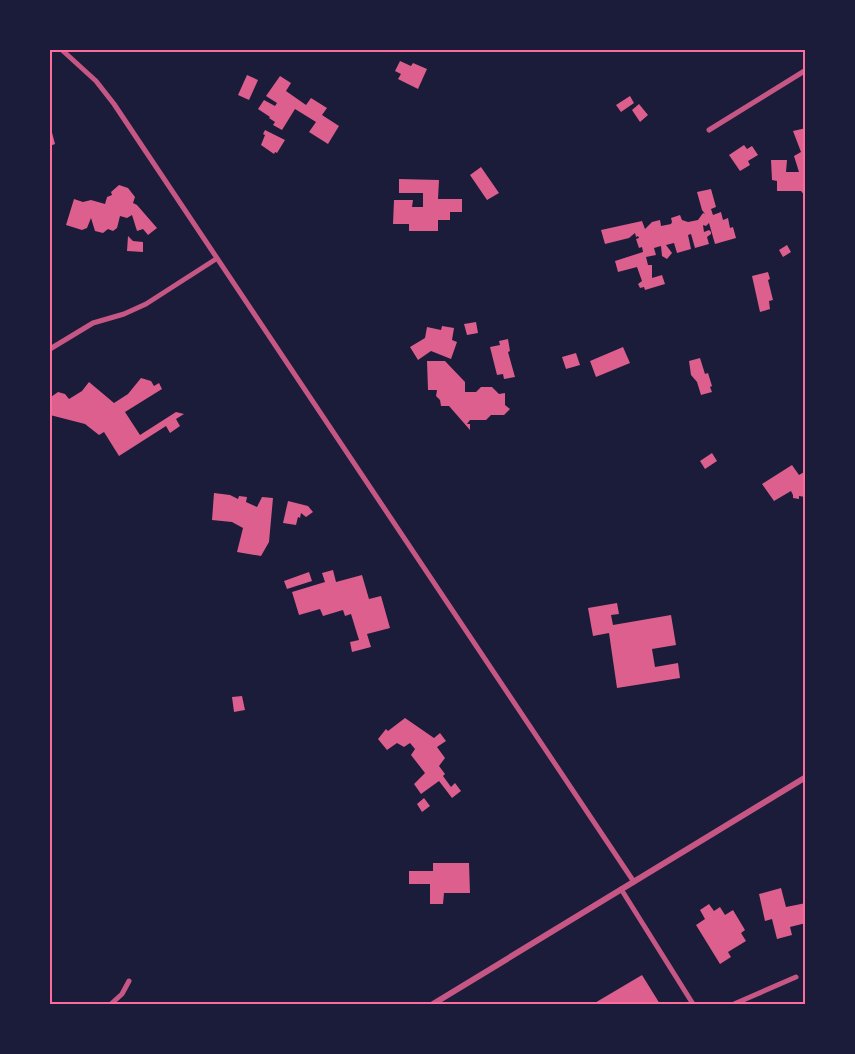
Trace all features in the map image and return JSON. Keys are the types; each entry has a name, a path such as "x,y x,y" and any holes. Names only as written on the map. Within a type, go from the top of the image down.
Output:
{"street":[{"path":"62,50 90,75 114,104 634,882"},
{"path":"709,130 806,70"},
{"path":"50,349 93,323 124,314 146,304 216,259"},
{"path":"433,1005 806,777"},
{"path":"621,889 693,1005"},
{"path":"734,1005 796,977"},
{"path":"111,1005 122,994 129,981"}],"building":[{"path":"400,61 427,69 418,89 398,79 401,74 395,71"},
{"path":"247,75 258,80 249,100 238,95"},
{"path":"280,76 291,83 286,91 306,105 311,98 327,108 322,115 339,126 328,144 309,132 316,122 295,109 282,130 273,125 275,122 258,109 264,100 275,106 277,103 266,96"},
{"path":"630,96 634,103 621,112 616,105"},
{"path":"639,104 648,115 640,122 632,110"},
{"path":"50,125 55,144 50,146"},
{"path":"806,128 806,197 801,191 777,191 777,181 772,180 771,160 787,160 786,172 799,172 794,156 801,152 793,131"},
{"path":"265,130 285,140 277,153 274,154 261,145"},
{"path":"744,145 747,149 752,146 758,155 748,161 750,165 740,171 729,155"},
{"path":"481,167 499,193 487,200 470,175"},
{"path":"399,179 439,180 438,199 462,199 462,212 450,212 450,220 438,220 438,231 409,231 409,224 393,224 394,200 413,200 412,207 423,207 423,193 399,193"},
{"path":"119,185 128,188 135,197 133,203 157,228 148,235 143,229 137,231 132,215 127,218 120,216 117,228 113,231 108,229 103,233 95,231 91,218 87,228 82,230 66,225 74,199 105,204 107,197 112,195 111,192"},
{"path":"711,189 716,207 711,209 713,215 721,212 723,220 728,218 730,228 733,227 736,238 715,244 709,223 706,226 703,225 704,232 709,230 711,232 707,237 709,244 695,248 691,234 688,235 691,249 677,253 674,243 666,245 672,253 667,259 662,256 661,246 654,248 656,255 646,257 648,265 652,265 652,278 662,275 665,284 645,290 638,284 642,281 637,267 618,272 615,261 643,252 636,239 639,238 635,233 629,238 605,244 601,230 642,221 645,229 652,222 660,220 661,226 671,224 671,218 680,215 682,220 688,222 698,220 703,213 705,214 697,192"},
{"path":"128,236 133,241 143,242 143,252 127,251"},
{"path":"787,245 791,252 783,257 779,250"},
{"path":"768,272 773,300 769,301 770,309 760,312 752,276"},
{"path":"476,322 478,333 467,335 464,324"},
{"path":"442,326 454,328 452,340 457,342 451,359 431,351 418,360 410,347 425,338 427,327 441,330"},
{"path":"508,339 510,351 508,352 515,377 504,379 503,374 497,375 490,347 500,345 499,341"},
{"path":"623,347 630,363 596,377 590,361"},
{"path":"576,353 580,365 566,369 562,357"},
{"path":"700,358 712,386 710,387 712,392 701,395 697,382 691,375 689,361"},
{"path":"427,361 445,361 465,382 465,392 476,392 481,387 492,387 499,394 505,393 505,405 510,409 504,415 491,415 486,420 470,420 467,424 470,424 470,430 449,406 441,406 436,396 437,390 428,390"},
{"path":"141,378 151,381 154,386 159,383 162,389 125,412 140,435 176,412 184,414 176,419 180,426 170,433 166,426 119,456 104,432 99,435 85,424 50,415 51,397 58,392 65,394 69,399 82,391 89,382 114,403 128,394"},
{"path":"712,453 717,461 705,469 700,461"},
{"path":"792,465 799,475 806,471 806,497 793,498 791,491 774,501 762,484"},
{"path":"214,493 230,495 238,499 239,496 247,497 246,502 257,507 262,497 273,498 269,542 261,556 237,552 243,528 232,522 212,520"},
{"path":"288,501 308,506 313,512 306,517 301,513 296,525 283,523"},
{"path":"333,570 336,582 362,575 369,599 381,596 390,628 367,634 371,647 352,652 350,642 359,640 351,614 345,616 343,610 323,616 320,609 299,615 292,592 325,582 322,573"},
{"path":"309,572 312,581 287,589 284,581"},
{"path":"617,603 619,614 611,615 613,625 671,615 676,645 652,649 655,667 678,663 680,678 617,688 609,633 593,636 588,608"},
{"path":"242,696 245,710 234,712 232,697"},
{"path":"405,718 434,738 440,733 446,741 437,747 445,758 439,766 451,787 455,783 461,791 452,798 439,781 421,794 414,784 425,773 411,755 415,749 410,743 404,747 397,743 387,750 378,739 386,729 388,731"},
{"path":"424,798 430,806 422,812 417,804"},
{"path":"433,863 469,863 470,893 444,893 443,904 430,904 430,884 409,884 409,871 433,871"},
{"path":"781,888 786,907 806,903 806,923 790,927 792,935 777,939 772,919 765,921 759,894"},
{"path":"709,904 714,911 720,907 725,915 733,910 745,930 741,933 746,941 728,952 731,957 720,964 696,925 705,919 700,910"},
{"path":"642,975 660,1004 593,1004"}]}
